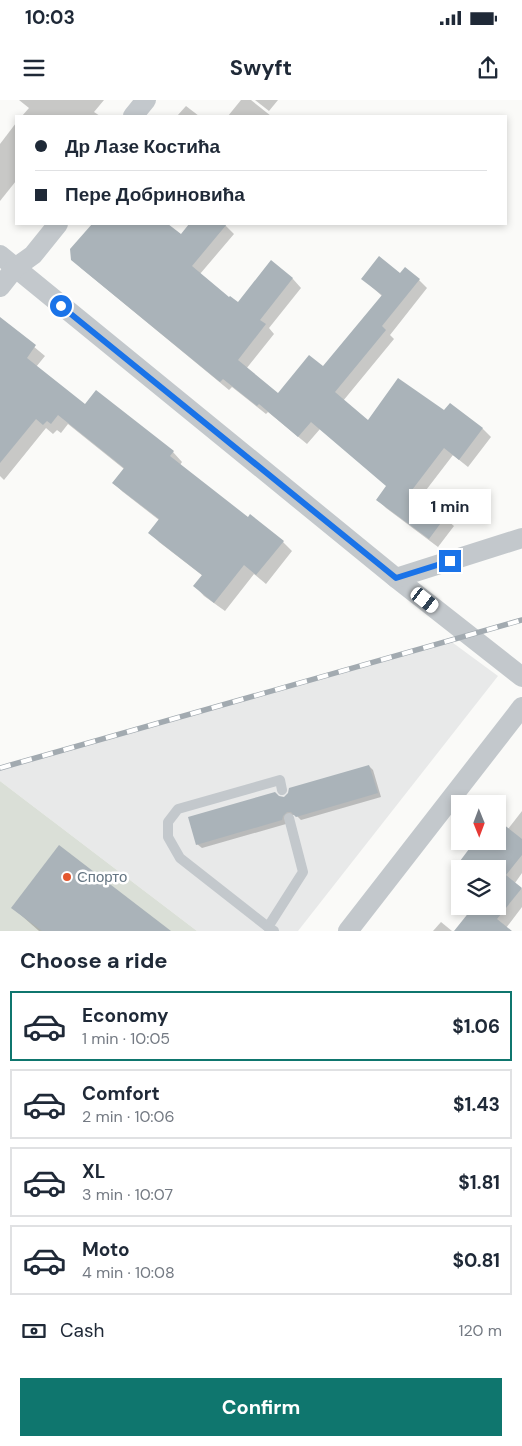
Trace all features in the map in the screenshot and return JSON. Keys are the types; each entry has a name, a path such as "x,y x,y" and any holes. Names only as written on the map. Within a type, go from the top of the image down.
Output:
{"street":[{"path":"134,115 146,100"},
{"path":"0,287 15,268 33,255 57,225"},
{"path":"0,255 396,578 522,677"},
{"path":"396,578 522,538"},
{"path":"348,931 522,707"}],"lane":[{"path":"282,790 280,780 178,809 168,822 168,837 180,858 271,929 303,872 289,818"}],"shaded area":[{"path":"449,640 498,676 298,931 197,931 0,781 0,768"},
{"path":"0,781 197,931 0,931"}],"building":[{"path":"91,225 169,225 181,234 188,225 226,225 192,266 229,297 238,302 271,260 293,278 260,320 266,324 238,360 278,393 309,355 323,366 382,295 361,279 379,256 400,273 405,267 420,279 382,326 386,330 335,392 368,420 398,378 444,410 450,403 483,428 459,460 444,448 412,490 446,516 429,539 376,500 386,486 311,422 298,437 259,404 257,406 223,379 220,382 71,260 70,249"},
{"path":"0,317 36,345 27,358 85,404 96,390 174,451 170,456 248,517 250,514 284,541 256,575 244,565 214,603 193,586 202,575 148,533 159,519 112,483 124,468 58,415 51,424 47,421 43,425 36,419 0,463"},
{"path":"369,765 378,793 296,817 291,812 287,812 282,820 196,845 188,817 275,792 279,796 284,797 288,793 289,788"},
{"path":"506,826 522,839 522,855 506,875 506,860 461,860 468,850 506,850"},
{"name":"Спорто","path":"59,845 171,931 42,931 11,908"},
{"path":"506,875 522,888 506,908"},
{"path":"467,915 500,915 497,919 512,931 454,931"}],"railway":[{"path":"0,768 522,620"}],"place":[{"name":"Спорто","path":"67,877"}],"route":[{"path":"61,306 396,578 450,561"}]}
